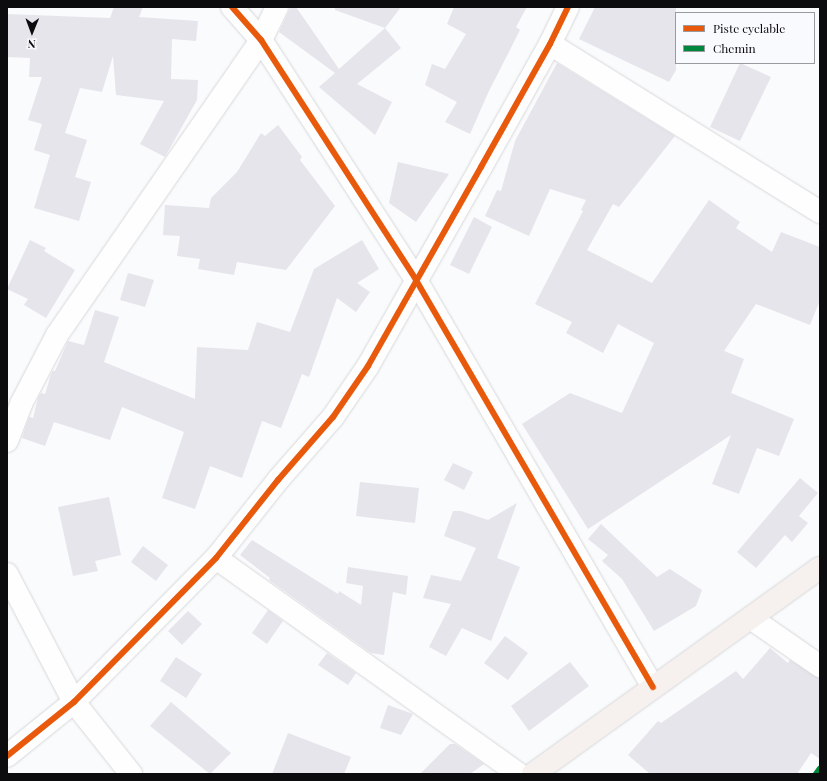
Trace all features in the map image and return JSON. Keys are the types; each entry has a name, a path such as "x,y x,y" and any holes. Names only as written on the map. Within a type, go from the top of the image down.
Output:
{"main road":[{"path":"532,774 653,687 752,619 820,568"}],"street":[{"path":"232,7 261,40 416,280 653,687"},
{"path":"7,441 21,404 56,335 261,40 277,7"},
{"path":"7,756 74,702 216,558 278,480 333,417 368,366 550,44 568,7"},
{"path":"550,44 820,212"},
{"path":"216,558 520,774"},
{"path":"7,574 74,702 131,774"},
{"path":"752,619 820,666"}],"building":[{"path":"114,7 143,7 139,17 198,21 196,41 172,39 171,79 198,80 197,100 165,157 140,144 164,101 116,95 113,56 102,92 80,88 65,133 87,140 75,177 91,182 79,221 34,208 50,155 34,150 42,124 28,120 42,77 29,77 30,58 7,57 7,14 110,18"},
{"path":"291,7 296,7 339,69 385,28 401,48 357,84 392,102 375,135 319,87 335,73 279,32"},
{"path":"335,7 401,7 385,28 335,10"},
{"path":"454,7 527,7 516,27 520,30 488,93 470,134 445,122 457,102 425,85 432,64 445,69 466,34 447,24"},
{"path":"595,7 676,7 676,70 669,82 579,39"},
{"path":"557,63 675,136 619,207 613,204 587,250 652,283 709,200 740,222 736,228 772,252 781,232 820,247 820,300 810,325 756,304 724,351 744,359 731,393 794,419 779,456 757,448 739,494 712,484 731,435 588,529 522,424 570,393 622,413 654,343 618,324 603,353 566,333 572,322 535,304 583,211 581,210 586,200 550,189 529,236 485,216 497,190 501,191 515,141"},
{"path":"740,64 771,77 740,141 710,127"},
{"path":"278,125 302,157 300,160 335,206 286,270 237,262 234,275 198,269 200,259 177,256 180,236 163,235 165,205 209,208 211,198 237,172 261,133 265,136"},
{"path":"398,162 449,174 416,222 389,203"},
{"path":"474,217 492,227 469,274 450,265"},
{"path":"30,240 46,248 44,251 75,270 46,318 24,305 28,299 7,289"},
{"path":"362,240 379,269 357,283 370,292 356,312 337,298 309,377 302,374 281,428 262,421 242,478 210,466 195,509 162,498 184,432 122,407 110,440 54,422 45,446 22,438 29,417 33,418 38,398 41,393 45,394 51,374 55,371 68,341 84,345 95,310 119,317 104,362 195,399 197,347 248,350 257,322 290,332 314,269"},
{"path":"128,273 154,280 145,307 120,300"},
{"path":"453,463 473,472 464,490 444,480"},
{"path":"800,478 818,493 799,516 808,523 792,542 785,535 756,568 737,552"},
{"path":"360,482 419,488 415,523 356,516"},
{"path":"109,497 121,555 95,561 98,571 73,576 58,507"},
{"path":"517,503 497,558 520,567 491,641 462,628 446,656 429,647 451,604 423,598 431,575 461,581 476,548 444,536 453,511 461,511 488,520"},
{"path":"601,524 657,577 670,569 702,590 696,606 654,631 622,579 602,561 608,555 588,539"},
{"path":"252,540 338,594 339,591 361,605 363,586 346,583 348,567 408,576 406,595 393,592 384,655 371,653 269,580 270,578 240,555"},
{"path":"143,546 168,565 156,581 131,562"},
{"path":"268,610 283,621 267,644 252,633"},
{"path":"188,611 202,624 182,645 168,631"},
{"path":"505,636 528,653 508,680 484,663"},
{"path":"770,648 788,663 790,660 820,678 820,759 811,753 797,774 650,774 628,755 658,721 661,723 736,671 743,679"},
{"path":"327,653 356,673 348,685 318,665"},
{"path":"176,657 202,674 186,698 160,681"},
{"path":"570,662 589,686 529,731 511,706"},
{"path":"171,702 231,753 210,774 150,726"},
{"path":"388,705 413,714 401,735 380,728"},
{"path":"288,733 351,757 344,774 272,774"},
{"path":"450,744 455,744 484,764 470,774 420,774"}],"marked path":[{"path":"815,774 820,767"}],"cycle path":[{"path":"232,7 261,40 416,280 653,687"},
{"path":"7,756 74,702 216,558 278,480 333,417 368,366 550,44 568,7"}]}
